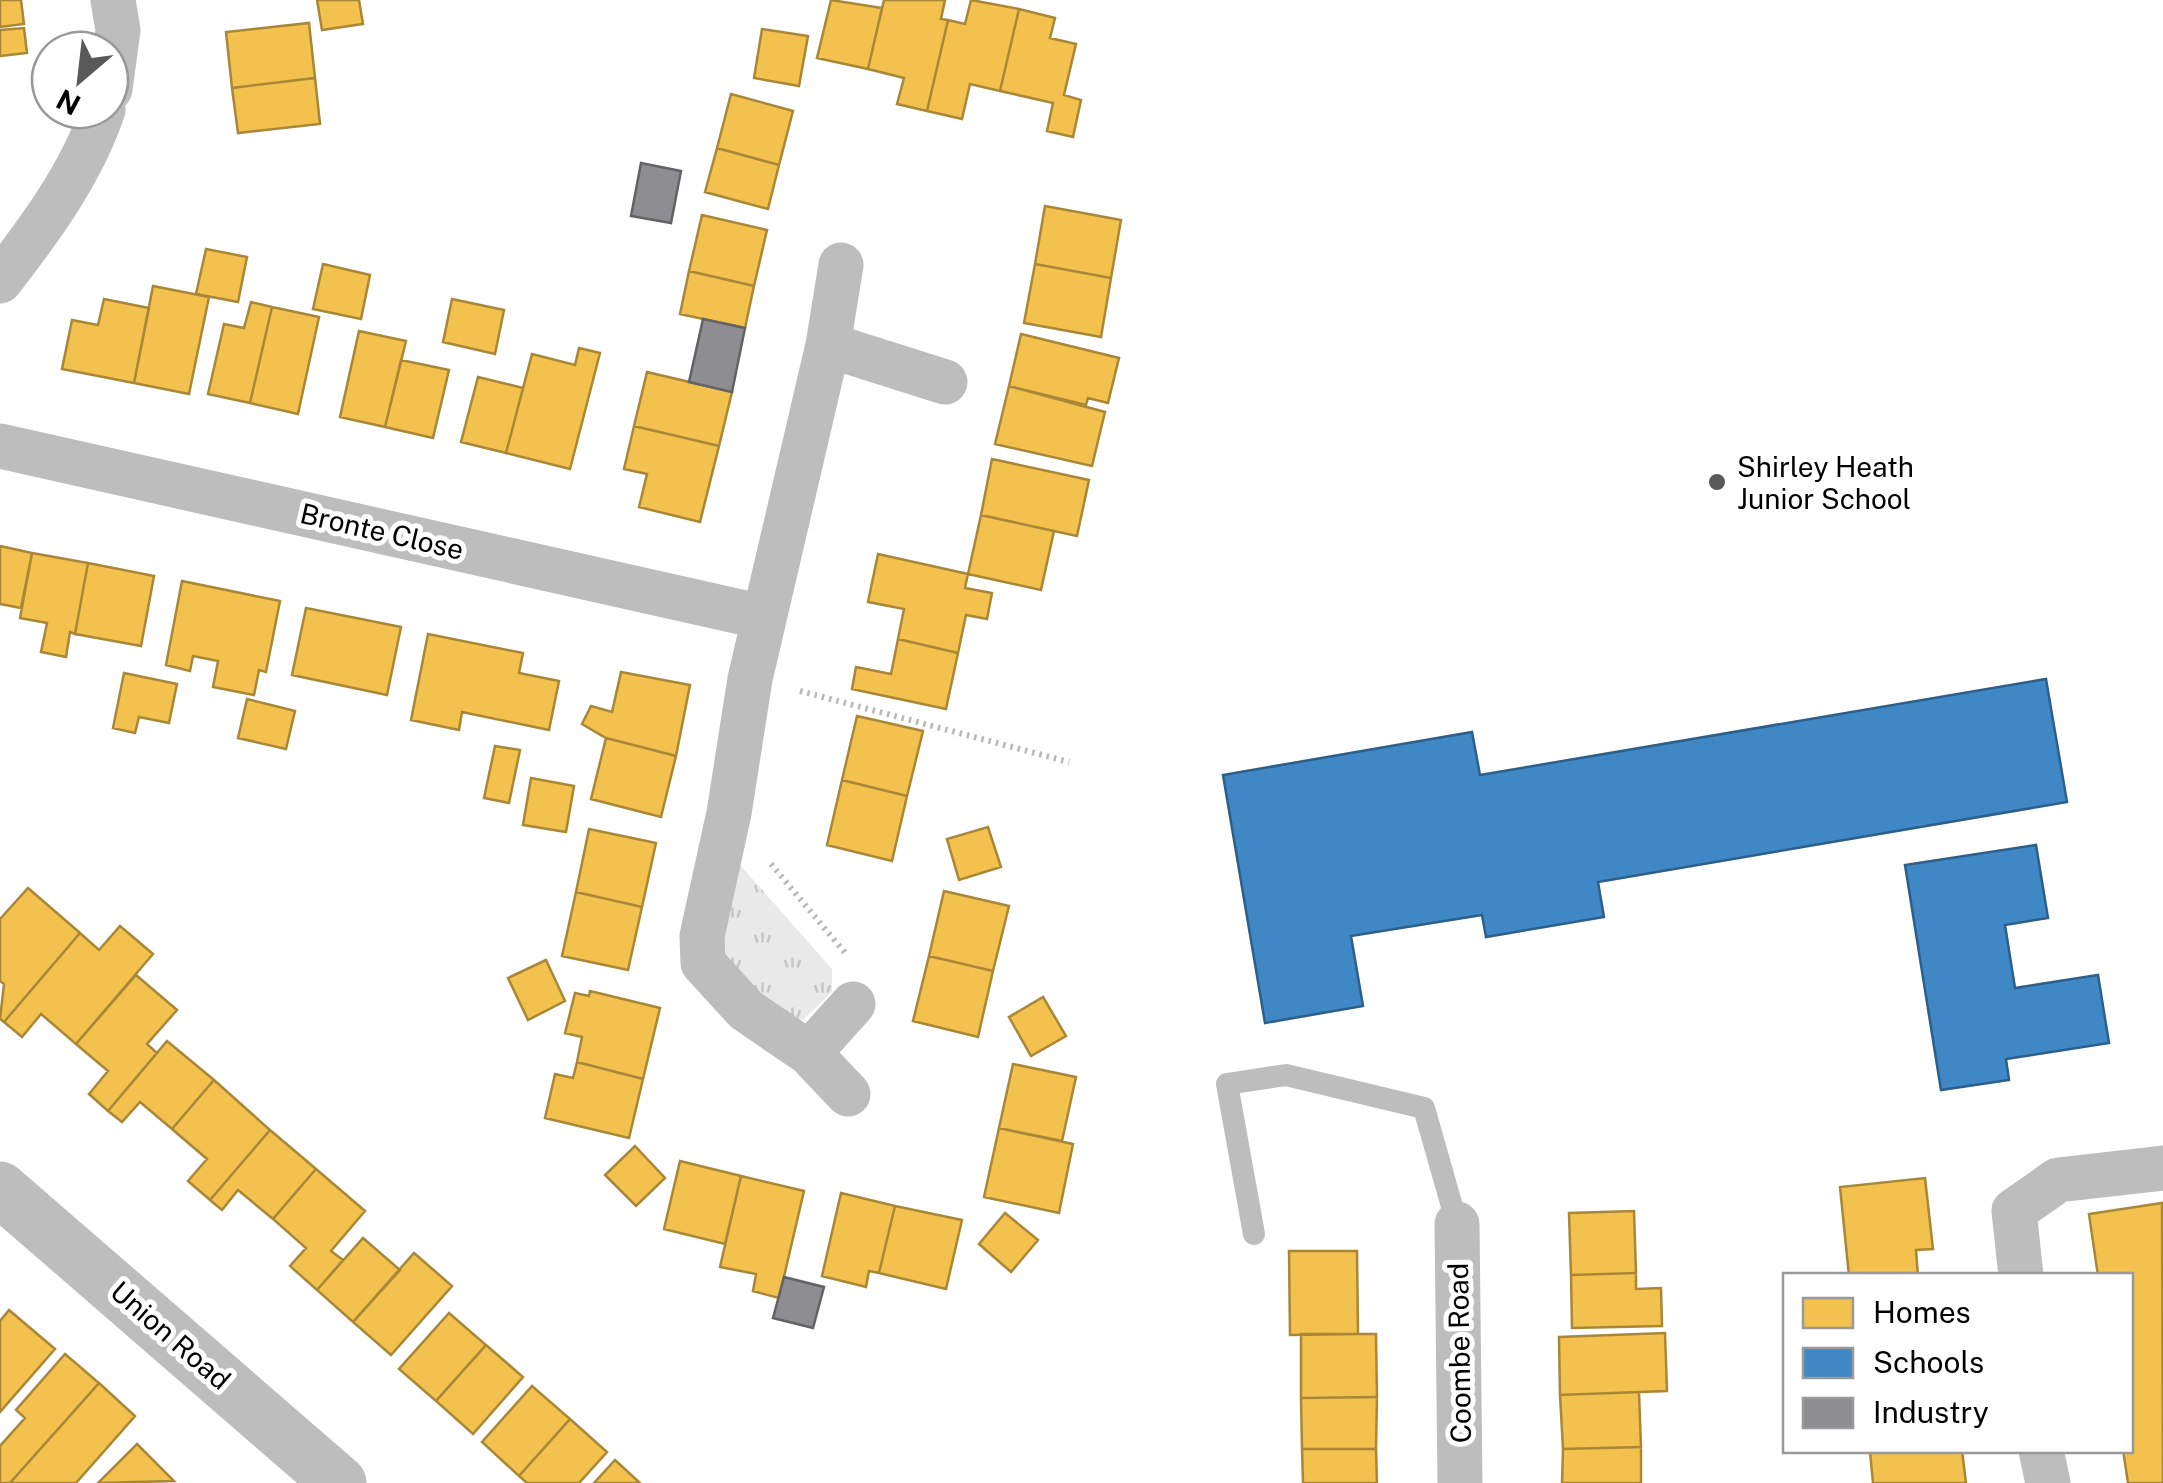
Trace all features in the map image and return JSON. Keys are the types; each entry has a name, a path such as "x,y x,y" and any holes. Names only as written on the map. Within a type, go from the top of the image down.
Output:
{"street":[{"path":"113,0 118,30"},
{"path":"0,281 48,219 96,130"},
{"path":"840,265 828,345 750,678 729,813 702,936 703,963 746,1010 809,1053 848,1094"},
{"path":"828,345 945,382"},
{"name":"Bronte Close","path":"0,446 763,617"},
{"path":"809,1053 854,1004"},
{"path":"2021,1273 2014,1211 2058,1180 2163,1168"},
{"name":"Union Road","path":"0,1189 339,1483"},
{"name":"Coombe Road","path":"1457,1224 1460,1483"},
{"path":"2042,1453 2048,1483"}],"lane":[{"path":"1254,1234 1227,1084 1286,1075 1424,1108 1457,1224"}],"path":[{"path":"750,678 1069,762"},
{"path":"729,813 859,969 854,1004"}],"green space":[{"path":"734,858 832,969 832,992 803,1020 767,1012 723,968 721,909"}],"building: Homes":[{"path":"0,0 21,0 24,24 0,27"},
{"path":"317,0 359,0 363,24 322,30"},
{"path":"831,0 882,8 868,69 817,58"},
{"path":"884,0 945,0 941,19 948,20 927,111 897,104 904,78 868,69"},
{"path":"971,0 1019,9 1000,91 970,84 962,119 927,111 948,20 965,24"},
{"path":"1019,9 1055,18 1050,38 1076,44 1064,95 1081,100 1073,137 1047,131 1053,103 1000,91"},
{"path":"309,23 315,78 232,88 226,32"},
{"path":"24,28 27,53 0,56 0,30"},
{"path":"762,29 808,36 799,86 754,78"},
{"path":"315,78 320,124 238,133 232,88"},
{"path":"731,94 793,111 779,165 717,148"},
{"path":"717,148 779,165 768,209 705,192"},
{"path":"1045,206 1121,220 1111,278 1035,264"},
{"path":"702,215 767,230 754,286 689,271"},
{"path":"206,249 247,257 238,302 196,294"},
{"path":"323,264 370,275 361,319 313,309"},
{"path":"1035,264 1111,278 1101,337 1024,323"},
{"path":"689,271 754,286 745,328 680,314"},
{"path":"153,286 209,297 189,394 134,383"},
{"path":"104,299 149,308 134,383 62,369 72,320 98,325"},
{"path":"452,299 504,310 495,354 443,342"},
{"path":"251,302 272,307 250,403 208,394 224,324 244,328"},
{"path":"272,307 319,317 298,414 250,403"},
{"path":"359,331 406,341 385,427 340,417"},
{"path":"1021,334 1119,358 1108,403 1088,398 1086,405 1009,386"},
{"path":"579,348 600,353 570,469 506,453 532,354 575,365"},
{"path":"401,360 449,370 433,438 385,427"},
{"path":"647,372 732,392 719,446 634,426"},
{"path":"478,377 523,388 506,453 461,442"},
{"path":"1009,386 1105,412 1092,466 995,444"},
{"path":"634,426 719,446 700,522 639,507 647,474 624,469"},
{"path":"992,459 1089,480 1077,536 981,515"},
{"path":"981,515 1054,531 1041,590 968,574"},
{"path":"0,546 32,553 21,608 0,604"},
{"path":"32,553 88,563 75,634 70,632 66,657 41,652 47,623 20,618"},
{"path":"878,554 968,574 965,588 992,593 987,619 966,615 958,653 898,639 904,609 868,602"},
{"path":"88,563 154,576 141,646 75,634"},
{"path":"182,581 280,601 266,672 259,670 254,695 213,687 218,661 193,656 190,671 166,665"},
{"path":"306,608 401,627 387,695 292,675"},
{"path":"428,634 523,653 519,673 559,681 549,730 462,712 459,730 411,720"},
{"path":"898,639 958,653 946,709 852,689 856,667 891,674"},
{"path":"621,672 690,685 676,756 606,738 582,724 591,706 612,712"},
{"path":"124,673 177,684 169,723 139,717 135,733 113,728"},
{"path":"247,699 295,711 286,749 238,738"},
{"path":"857,716 923,731 907,796 842,780"},
{"path":"606,738 676,756 661,817 591,799"},
{"path":"495,746 520,750 509,803 484,798"},
{"path":"531,778 574,786 566,832 523,825"},
{"path":"842,780 907,796 892,861 827,845"},
{"path":"988,827 1001,867 959,880 947,839"},
{"path":"589,829 656,843 642,907 576,892"},
{"path":"28,888 80,933 4,1022 0,1019 4,984 0,981 0,919"},
{"path":"944,891 1009,906 993,971 929,956"},
{"path":"576,892 642,907 628,970 562,956"},
{"path":"120,926 153,954 76,1044 41,1014 22,1037 4,1022 80,933 99,950"},
{"path":"929,956 993,971 978,1037 913,1021"},
{"path":"546,960 565,1001 528,1020 508,978"},
{"path":"136,975 177,1010 147,1044 157,1053 108,1111 89,1094 108,1071 76,1044"},
{"path":"590,991 660,1008 643,1079 577,1062 582,1037 565,1033 575,993 589,996"},
{"path":"1043,997 1066,1036 1031,1056 1009,1017"},
{"path":"167,1041 214,1080 172,1129 140,1102 122,1122 108,1111"},
{"path":"577,1062 643,1079 629,1138 545,1118 555,1074 573,1078"},
{"path":"1013,1064 1076,1077 1062,1141 999,1128"},
{"path":"214,1080 270,1130 210,1200 188,1181 207,1159 172,1129"},
{"path":"999,1128 1073,1144 1059,1213 984,1197"},
{"path":"270,1130 316,1169 273,1219 238,1190 222,1210 210,1200"},
{"path":"635,1146 665,1178 636,1206 605,1175"},
{"path":"680,1161 741,1176 725,1244 664,1229"},
{"path":"316,1169 365,1211 331,1251 343,1260 317,1290 290,1266 306,1248 273,1219"},
{"path":"741,1176 804,1191 779,1298 753,1291 756,1274 720,1267"},
{"path":"1925,1178 1933,1249 1916,1250 1918,1273 1849,1273 1840,1187"},
{"path":"841,1193 895,1206 879,1273 869,1271 866,1287 822,1276"},
{"path":"2162,1203 2163,1483 2128,1483 2123,1453 2133,1453 2133,1273 2098,1273 2089,1214"},
{"path":"895,1206 962,1220 946,1289 879,1273"},
{"path":"1634,1211 1636,1273 1571,1275 1569,1213"},
{"path":"1005,1213 1038,1240 1011,1272 979,1244"},
{"path":"363,1238 400,1270 353,1322 317,1290"},
{"path":"1289,1251 1357,1251 1358,1334 1290,1335"},
{"path":"414,1253 452,1286 391,1355 353,1322"},
{"path":"1636,1273 1636,1289 1661,1288 1662,1326 1572,1328 1571,1275"},
{"path":"9,1310 55,1349 0,1412 0,1321"},
{"path":"449,1313 486,1345 436,1401 399,1369"},
{"path":"1665,1333 1667,1391 1560,1395 1559,1337"},
{"path":"1301,1334 1376,1334 1377,1397 1301,1398"},
{"path":"486,1345 523,1377 473,1434 436,1401"},
{"path":"65,1354 99,1383 10,1483 0,1483 0,1446 25,1418 16,1410"},
{"path":"99,1383 135,1416 76,1483 10,1483"},
{"path":"532,1386 570,1419 519,1476 482,1442"},
{"path":"1639,1392 1641,1447 1563,1449 1560,1395"},
{"path":"1377,1397 1376,1449 1302,1449 1301,1398"},
{"path":"570,1419 607,1452 579,1483 527,1483 519,1476"},
{"path":"137,1444 174,1481 98,1483"},
{"path":"1641,1447 1641,1483 1562,1483 1563,1449"},
{"path":"1302,1449 1376,1449 1377,1483 1303,1483"},
{"path":"1870,1453 1962,1453 1966,1483 1873,1483"},
{"path":"615,1460 640,1483 594,1483"}],"building: Schools":[{"path":"2046,679 2067,802 1598,882 1604,917 1486,937 1482,915 1351,936 1363,1006 1265,1023 1223,775 1472,732 1480,775"},
{"path":"2036,845 2048,918 2005,925 2015,988 2098,975 2109,1043 2006,1059 2009,1080 1941,1090 1905,865"}],"building: Industry":[{"path":"641,163 681,171 671,223 631,216"},
{"path":"703,319 745,328 732,392 689,382"},
{"path":"784,1277 824,1287 813,1328 773,1318"}],"place":[{"name":"Shirley Heath Junior School","path":"1717,482"}]}
